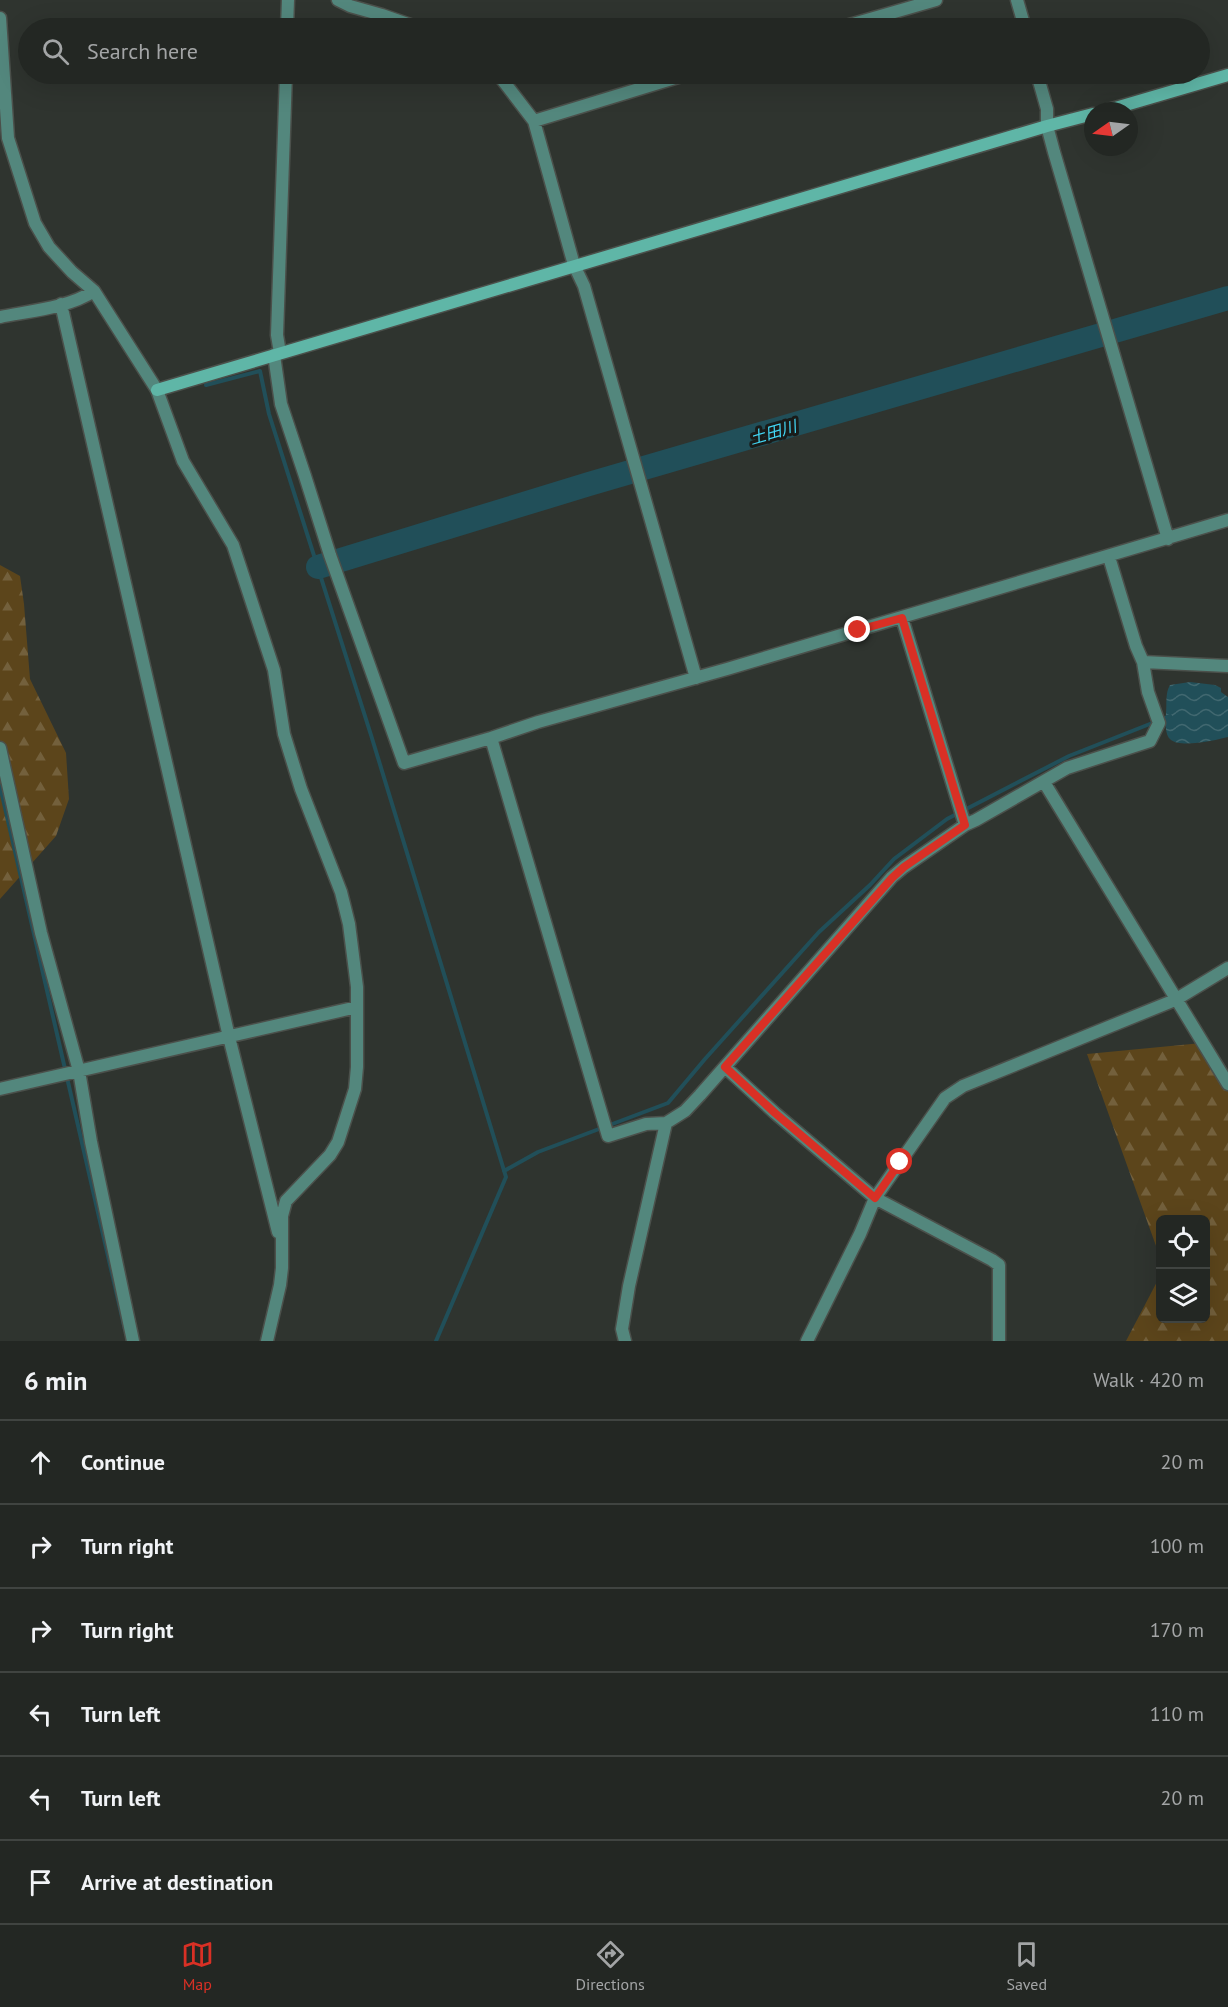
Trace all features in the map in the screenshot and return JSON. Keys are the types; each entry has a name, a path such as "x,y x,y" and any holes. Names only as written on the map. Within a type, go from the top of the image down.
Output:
{"street":[{"path":"287,18 288,0"},
{"path":"338,0 391,18"},
{"path":"874,18 936,0"},
{"path":"1017,0 1022,18"},
{"path":"0,18 8,138 35,223 49,247 94,291 157,390 183,461 233,545 274,670 284,734 301,789 341,892 350,935 357,987 355,1089 338,1142 330,1155 286,1201 282,1216 280,1285 267,1341"},
{"path":"1210,80 1228,75"},
{"path":"286,84 277,354 282,404 330,555 404,763 1109,557 1228,520"},
{"path":"506,84 534,121 574,265 584,286 696,678"},
{"path":"534,121 655,84"},
{"path":"1040,84 1047,109 1047,126 1168,539"},
{"path":"1136,102 1197,84"},
{"path":"157,390 574,265 1084,116"},
{"path":"0,317 61,304 87,296 94,291"},
{"path":"61,304 229,1037 281,1246"},
{"path":"491,738 608,1136 646,1124 666,1123 685,1111 904,867 965,825 1067,768 1150,741 1159,723 1143,675 1143,662 1109,557"},
{"path":"902,618 965,825"},
{"path":"1143,662 1228,666"},
{"path":"0,748 41,933 79,1071 91,1142 133,1341"},
{"path":"1044,782 1228,1084"},
{"path":"807,1341 860,1234 875,1198 932,1115 952,1092 1175,999 1228,968"},
{"path":"0,1089 357,1007"},
{"path":"725,1067 875,1198 999,1265 999,1341"},
{"path":"626,1341 622,1329 629,1286 666,1123"}],"green space":[{"path":"0,565 20,576 30,679 66,753 69,799 56,836 0,899"},
{"path":"1202,1043 1228,1092 1228,1341 1126,1341 1156,1284 1156,1323 1210,1323 1210,1215 1156,1215 1156,1246 1087,1054"}],"water":[{"path":"1190,682 1215,685 1221,688 1221,692 1228,697 1228,737 1191,743 1176,742 1169,738 1166,731 1168,688 1170,685"}],"waterway":[{"name":"土田川","path":"318,567 589,484 1228,298"},
{"path":"206,385 260,371 269,414 371,735 506,1177 436,1341"},
{"path":"504,1171 538,1152 668,1103 819,932 870,885 894,859 947,819 1069,756 1170,716"},
{"path":"0,786 125,1330"}],"route":[{"path":"858,630 902,618 965,825 904,867 892,878 725,1067 875,1198 900,1162"}]}
